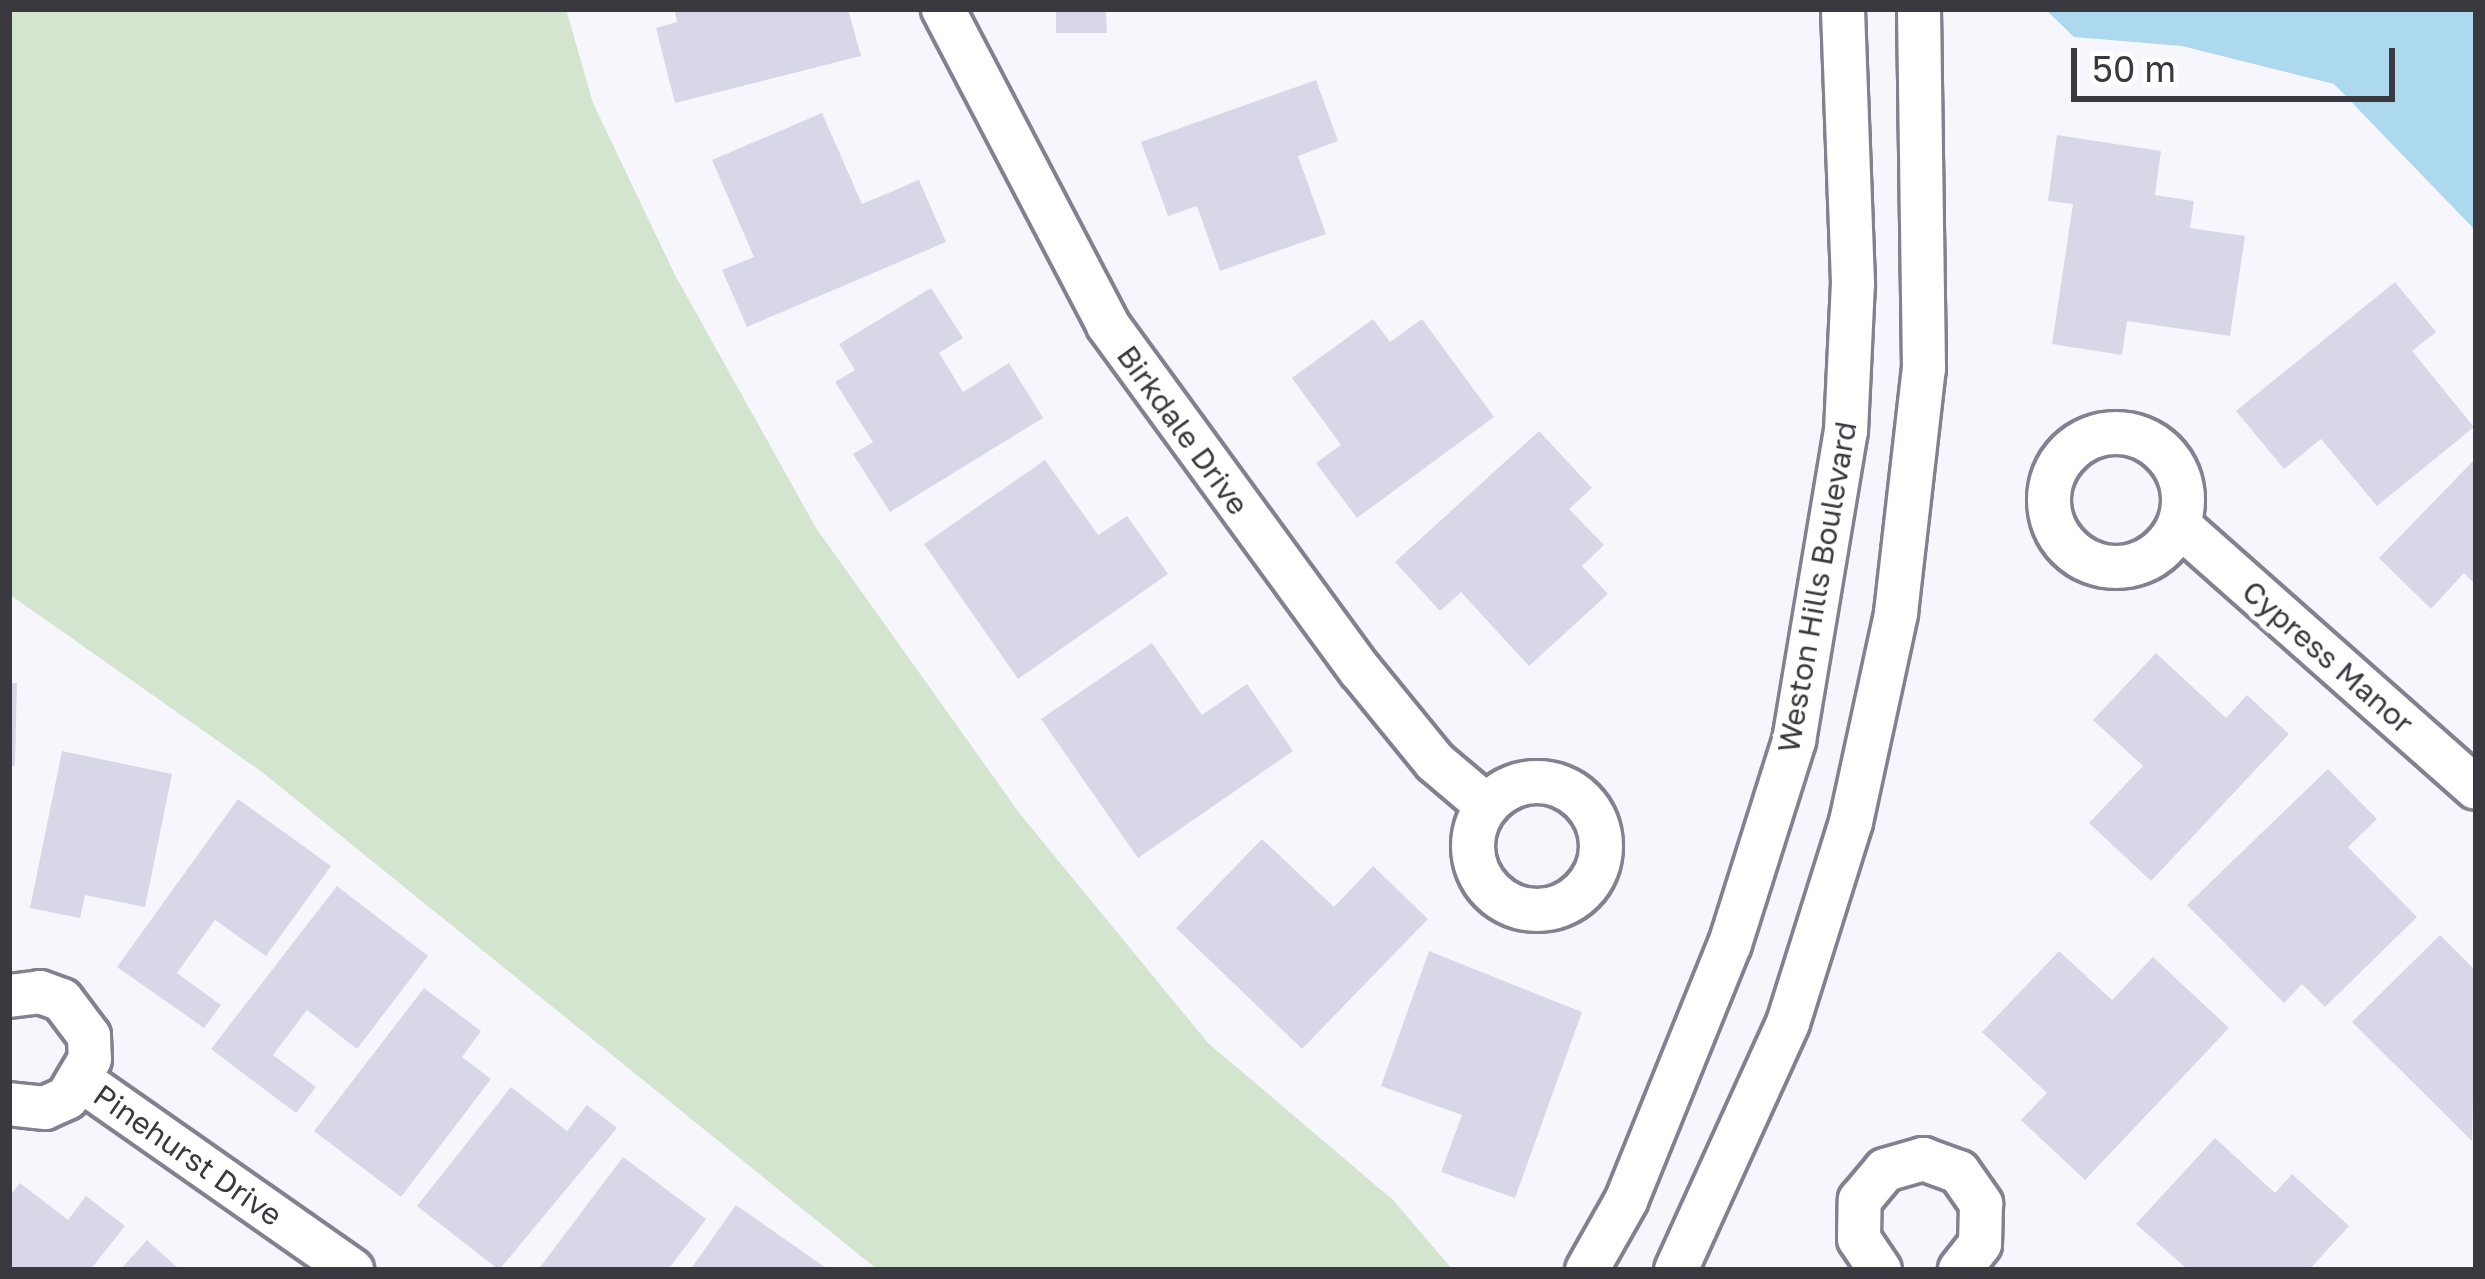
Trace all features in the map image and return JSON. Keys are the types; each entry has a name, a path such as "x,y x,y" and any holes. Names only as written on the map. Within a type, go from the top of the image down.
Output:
{"street":[{"name":"Birkdale Drive","path":"943,9 1108,325 1360,670 1435,762 1486,806"},
{"name":"Weston Hills Boulevard","path":"1587,1270 1626,1201 1730,944 1794,741 1846,431 1852,283 1844,9"},
{"path":"1676,1270 1788,1023 1851,822 1896,613 1924,368 1919,9"},
{"name":"Cypress Manor","path":"2180,526 2476,788"},
{"name":"Pinehurst Drive","path":"9,996 40,992 79,1015 89,1036 82,1081 45,1108 9,1104"},
{"name":"Pinehurst Drive","path":"82,1081 352,1270"},
{"path":"1880,1270 1859,1239 1860,1201 1885,1169 1923,1159 1959,1172 1981,1204 1984,1224 1971,1267"}],"green space":[{"path":"9,9 566,9 593,103 675,275 816,528 1020,814 1208,1043 1393,1200 1453,1270 878,1270 262,772 9,594"}],"water":[{"path":"2045,9 2476,9 2476,231 2334,84 2182,46 2074,37"}],"building":[{"path":"674,9 848,9 861,56 675,103 656,28 677,22"},
{"path":"1056,9 1106,9 1107,33 1056,33"},
{"path":"1316,80 1338,141 1298,156 1326,234 1220,271 1197,206 1168,216 1141,142"},
{"path":"822,113 862,204 919,180 946,242 747,327 722,270 754,257 712,160"},
{"path":"2057,135 2161,151 2155,195 2194,201 2190,228 2245,236 2230,336 2127,321 2122,355 2052,344 2073,204 2048,201"},
{"path":"2395,282 2436,332 2412,351 2474,427 2377,506 2321,439 2284,469 2236,411"},
{"path":"931,288 963,338 939,353 963,392 1009,363 1043,418 890,512 853,454 873,442 835,382 855,370 839,344"},
{"path":"1373,319 1390,342 1422,319 1494,417 1357,518 1316,463 1341,445 1292,378"},
{"path":"1539,431 1592,488 1569,509 1604,545 1582,566 1608,594 1529,666 1461,592 1440,611 1395,562"},
{"path":"2476,458 2476,585 2464,573 2431,609 2379,558"},
{"path":"1045,460 1098,535 1127,516 1168,574 1018,679 924,544"},
{"path":"1152,643 1202,715 1247,684 1293,751 1138,858 1041,719"},
{"path":"2156,653 2226,718 2247,695 2289,734 2151,881 2089,823 2143,766 2093,720"},
{"path":"9,683 17,683 15,766 9,765"},
{"path":"62,751 172,774 145,907 85,895 80,918 30,908"},
{"path":"2328,769 2377,819 2348,847 2417,917 2325,1007 2302,984 2284,1003 2187,905"},
{"path":"238,799 331,866 266,956 215,920 177,973 221,1005 204,1028 117,967"},
{"path":"1262,839 1334,907 1373,866 1428,919 1302,1049 1176,928"},
{"path":"337,886 428,956 357,1049 307,1010 273,1055 316,1087 296,1113 211,1049"},
{"path":"2440,935 2476,971 2472,1141 2352,1022"},
{"path":"1429,951 1582,1012 1515,1198 1441,1172 1462,1115 1381,1086"},
{"path":"2059,951 2112,1000 2153,957 2229,1028 2085,1180 2021,1120 2047,1093 1982,1032"},
{"path":"424,988 481,1031 462,1057 491,1079 401,1197 314,1131"},
{"path":"511,1087 567,1131 587,1105 617,1128 499,1270 417,1206"},
{"path":"2215,1138 2275,1193 2292,1174 2349,1226 2309,1270 2188,1270 2136,1224"},
{"path":"623,1157 706,1219 668,1270 538,1270"},
{"path":"20,1183 68,1220 86,1196 125,1226 90,1270 9,1270 9,1197"},
{"path":"736,1205 829,1270 690,1270"},
{"path":"147,1240 180,1270 120,1270"}]}
